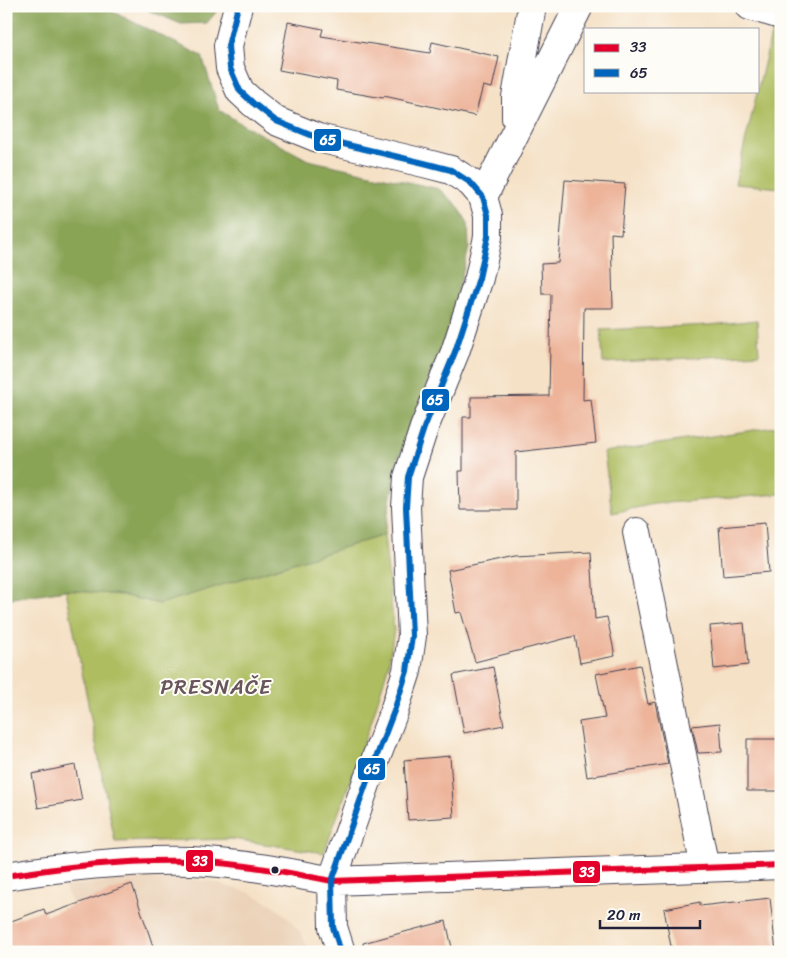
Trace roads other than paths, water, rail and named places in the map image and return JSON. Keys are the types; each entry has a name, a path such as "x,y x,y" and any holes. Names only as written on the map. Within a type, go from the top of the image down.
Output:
{"street":[{"path":"238,6 228,46 230,68 240,91 253,103 276,121 318,138 451,170 471,183 483,197 488,214 488,237 479,278 455,352 424,428 408,477 407,516 412,636 408,671 332,881 333,927 341,952"},
{"path":"516,131 516,97 532,6"},
{"path":"483,197 579,6"},
{"path":"750,6 781,14"},
{"path":"637,532 705,868"},
{"path":"6,876 42,870 141,862 193,861 285,872 332,881 781,865"}],"district":[{"name":"PRESNAČE","path":"216,687"}]}
